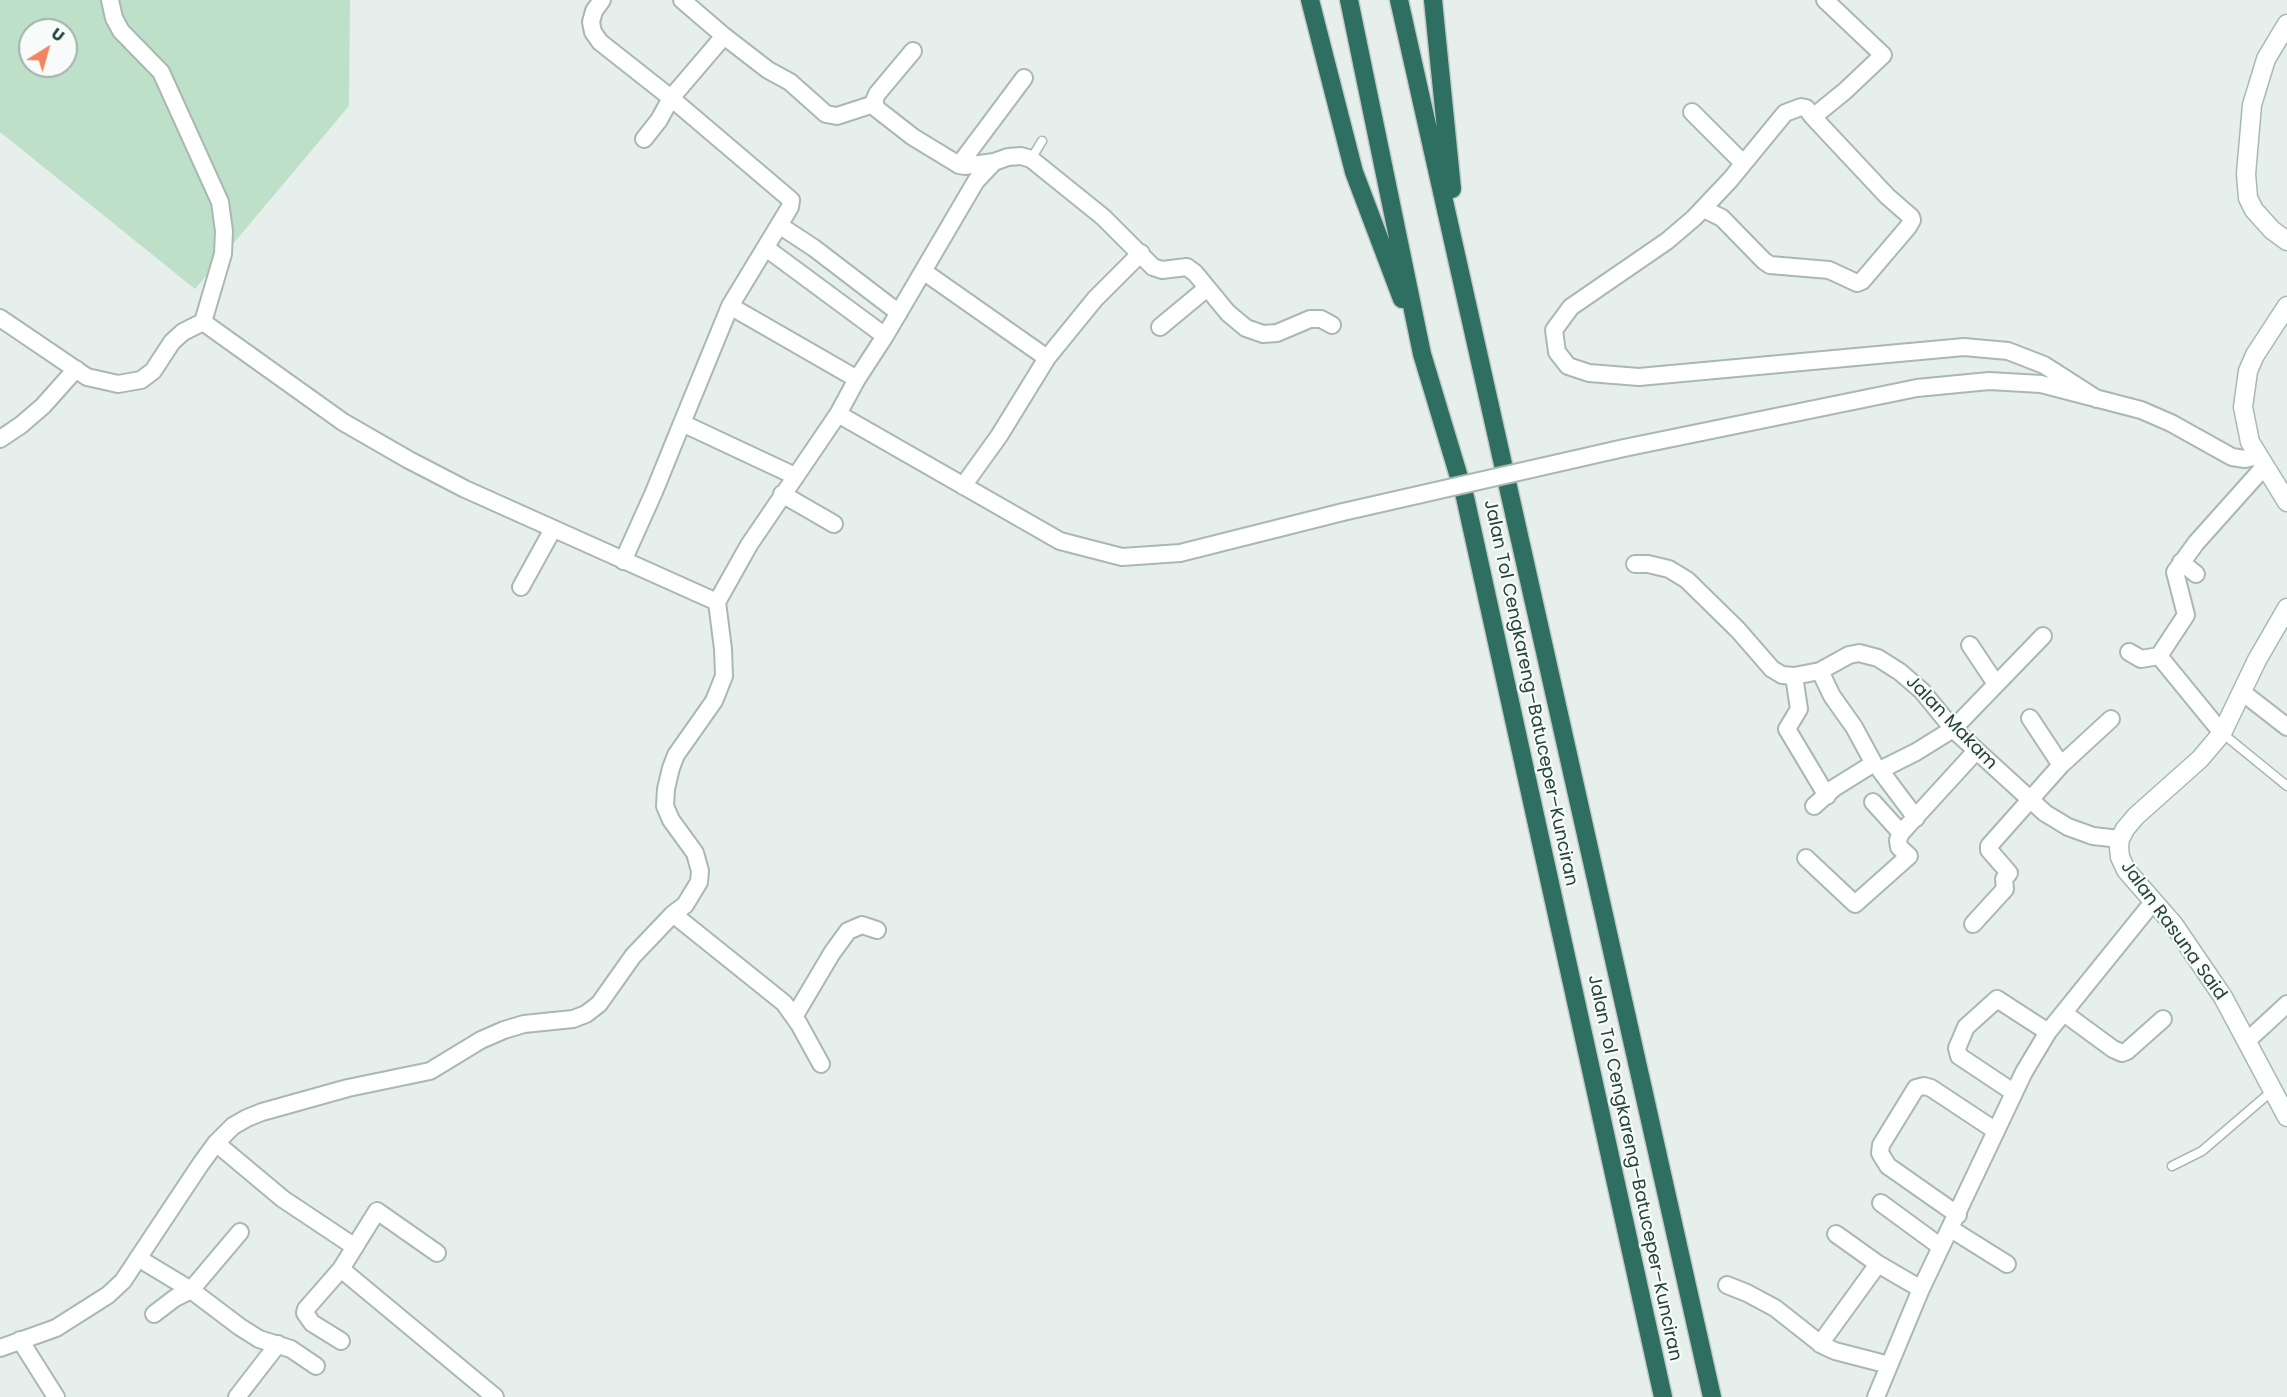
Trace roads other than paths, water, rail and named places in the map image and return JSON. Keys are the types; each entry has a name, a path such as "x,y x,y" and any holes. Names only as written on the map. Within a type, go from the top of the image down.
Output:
{"highway":[{"path":"1310,0 1354,172 1422,354"},
{"name":"Jalan Tol Cengkareng–Batuceper–Kunciran","path":"1349,0 1422,354 1466,497 1663,1397"},
{"name":"Jalan Tol Cengkareng–Batuceper–Kunciran","path":"1399,0 1712,1397"},
{"path":"1433,0 1461,272"}],"main road":[{"path":"2287,24 2266,59 2252,105 2246,174 2248,198 2254,210 2267,225 2287,241"},
{"path":"2287,306 2265,338 2248,371 2243,407 2250,442 2287,502"},
{"name":"Jalan Rasuna Said","path":"2287,608 2222,732 2200,759 2136,816 2120,839 2120,857 2126,870 2174,925 2223,997 2287,1117"}],"street":[{"path":"0,318 87,376 118,384 141,380 153,371 172,342 183,332 203,322 223,254 224,231 220,202 161,72 121,31 114,18 110,0"},
{"path":"602,0 594,11 591,22 596,37 791,200 790,207 730,306 654,492 623,561"},
{"path":"682,0 768,70 790,82 826,114 837,116 874,104"},
{"path":"1813,117 1883,56 1825,0"},
{"path":"644,139 659,120 671,98 724,36"},
{"path":"874,104 877,94 913,51"},
{"path":"959,165 1024,78"},
{"path":"874,104 913,137 959,165 971,166 1015,157 1031,159 1103,217 1153,267 1162,270 1187,267 1195,273 1228,313 1246,328 1263,334 1277,333 1310,318 1322,319 1332,325"},
{"path":"1704,209 1722,218 1770,265 1829,270 1857,283 1862,281 1912,220 1806,108 1801,107 1785,113 1704,209 1667,241 1571,307 1554,330 1557,352 1568,366 1589,373 1640,377 1964,347 2008,351 2044,365 2097,399"},
{"path":"1692,112 1743,163"},
{"path":"0,1348 56,1328 108,1295 123,1281 216,1143 233,1126 247,1118 348,1088 430,1071 482,1040 504,1030 524,1024 573,1019 586,1014 598,1004 633,956 673,914 685,905 699,882 700,871 695,853 671,820 665,806 666,789 676,755 714,701 724,676 717,602 732,573 782,494 838,414 976,181 994,162"},
{"path":"779,225 814,248 899,313"},
{"path":"766,248 885,336"},
{"path":"963,486 999,436 1047,358 1095,298 1141,253"},
{"path":"923,271 1047,358"},
{"path":"1160,327 1207,288"},
{"path":"730,306 857,379"},
{"path":"203,322 343,422 456,484 717,602"},
{"path":"0,439 43,406 76,369"},
{"path":"838,414 1060,541 1122,557 1180,554 1343,512 1624,448 1917,388 1999,381 2041,384 2141,410 2171,423 2232,457 2261,461"},
{"path":"682,423 795,476"},
{"path":"2129,652 2141,659 2159,656 2186,615 2175,572 2261,461"},
{"path":"782,494 834,524"},
{"path":"521,587 553,529"},
{"path":"2181,562 2196,574"},
{"path":"1635,564 1648,564 1669,569 1687,580 1738,630 1772,669 1782,675 1794,676 1799,709 1787,729 1820,801 1834,788 1873,762 1854,727 1832,696 1820,671"},
{"path":"1916,818 1880,770 1916,752 1953,729 2043,636"},
{"path":"1970,645 1996,684"},
{"name":"Jalan Makam","path":"1794,676 1820,671 1859,653 1878,658 1900,672 1922,691 1953,729 2045,813 2068,827 2093,836 2120,839"},
{"path":"2159,656 2222,732"},
{"path":"2242,692 2287,727"},
{"path":"2031,718 2061,765"},
{"path":"1973,924 2005,889 2004,879 2009,873 1989,850 1989,846 2061,765 2111,719"},
{"path":"1806,858 1855,904 1909,856 1899,847 1898,840 1901,833 1976,751"},
{"path":"1873,802 1901,833"},
{"path":"1876,1397 1921,1289 2013,1092 2049,1032 2153,902"},
{"path":"673,914 784,1003 821,1064"},
{"path":"794,1017 832,953 848,931 862,925 877,930"},
{"path":"2013,1092 1959,1056 1957,1048 1966,1027 1997,999 2049,1032"},
{"path":"2247,1041 2287,1004"},
{"path":"2064,1013 2122,1053 2127,1052 2163,1019"},
{"path":"1996,1131 1931,1088 1924,1086 1916,1088 1881,1145 1880,1153 1888,1166 2007,1264"},
{"path":"216,1143 283,1199 355,1247"},
{"path":"1881,1203 1941,1247"},
{"path":"341,1341 312,1323 305,1313 306,1309 341,1269 377,1211 436,1252"},
{"path":"154,1314 175,1298 191,1290 240,1232"},
{"path":"1836,1234 1878,1264 1921,1289"},
{"path":"138,1258 191,1290 259,1339 291,1349 316,1366"},
{"path":"1820,1344 1878,1264"},
{"path":"341,1269 495,1397"},
{"path":"1727,1285 1775,1308 1820,1344 1835,1351 1889,1365"},
{"path":"20,1340 56,1397"},
{"path":"237,1397 278,1344"}],"lane":[{"path":"1031,159 1042,141"},
{"path":"2222,732 2287,786"},
{"path":"2172,1166 2202,1151 2273,1090"}]}
